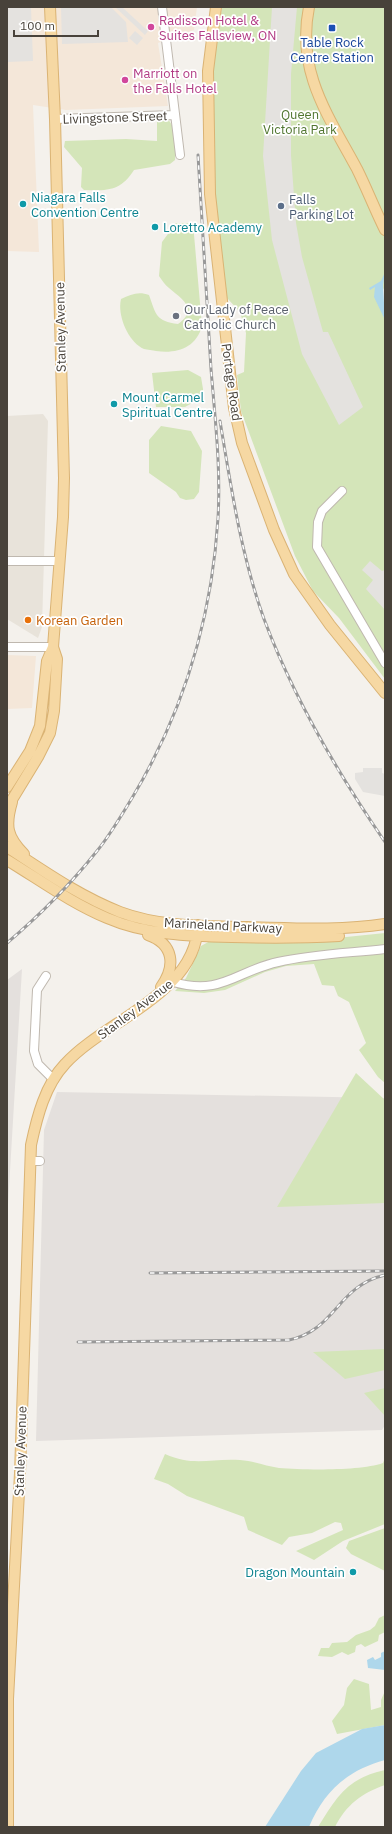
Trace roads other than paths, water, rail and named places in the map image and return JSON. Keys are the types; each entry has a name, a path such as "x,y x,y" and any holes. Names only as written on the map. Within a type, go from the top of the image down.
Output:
{"main road":[{"name":"Stanley Avenue","path":"7,787 30,751 40,726 47,661 53,647 60,561 64,478 55,119 50,7"},
{"name":"Portage Road","path":"216,7 208,71 210,194 233,401 242,443 274,530 294,574 330,624 385,692"},
{"path":"309,7 306,46 313,83 359,173 385,230"},
{"path":"314,7 311,43 313,64 319,84 366,176 385,217"},
{"name":"Stanley Avenue","path":"7,808 38,757 50,733 54,711 57,660 53,647"},
{"path":"13,798 8,816 9,834 19,849 36,866"},
{"name":"Marineland Parkway","path":"7,847 84,895 121,912 152,921 198,931 295,938 385,930"},
{"name":"Marineland Parkway","path":"7,860 72,901 107,918 162,933 198,931 324,930 385,924"},
{"path":"72,901 96,916 119,927 158,938 165,946 170,958 171,968 169,976 154,997"},
{"name":"Stanley Avenue","path":"8,1827 7,1699 35,1161 31,1145 38,1112 54,1080 64,1065 79,1051 173,982 187,963 198,931"}],"street":[{"path":"162,7 180,155"},
{"name":"Livingstone Street","path":"55,119 174,115"},
{"path":"342,491 322,511 318,522 317,547 385,663"},
{"path":"7,561 60,561"},
{"path":"7,647 53,647"},
{"path":"173,982 189,985 214,986 276,962 314,956 385,949"},
{"path":"46,976 37,990 34,1051 38,1064 54,1080"}],"water":[{"path":"385,272 383,285 385,320 374,297 375,287 370,290 369,288 381,281"},
{"path":"385,1651 385,1670 368,1668 367,1660 373,1657 375,1660 381,1657 381,1653"},
{"path":"385,1725 385,1760 360,1770 339,1784 322,1803 309,1827 265,1827 301,1771 316,1753 362,1729"}],"railway":[{"path":"7,943 43,911 87,864 120,818 150,766 166,732 180,698 202,628 215,555 219,481 198,155"},
{"path":"220,421 243,546 264,619 289,678 318,734 350,789 385,842"},
{"path":"150,1273 385,1271"},
{"path":"78,1342 289,1340 305,1335 317,1327 356,1288 385,1275"}],"place":[{"name":"Radisson Hotel & Suites Fallsview, ON","path":"151,27"},
{"name":"Table Rock Centre Station","path":"332,28"},
{"name":"Marriott on the Falls Hotel","path":"125,80"},
{"name":"Niagara Falls Convention Centre","path":"23,204"},
{"name":"Falls Parking Lot","path":"281,206"},
{"name":"Loretto Academy","path":"155,227"},
{"name":"Our Lady of Peace Catholic Church","path":"176,316"},
{"name":"Mount Carmel Spiritual Centre","path":"114,404"},
{"name":"Korean Garden","path":"28,620"},
{"name":"Dragon Mountain","path":"353,1572"}],"park label":[{"name":"Queen Victoria Park","path":"300,122"}]}
